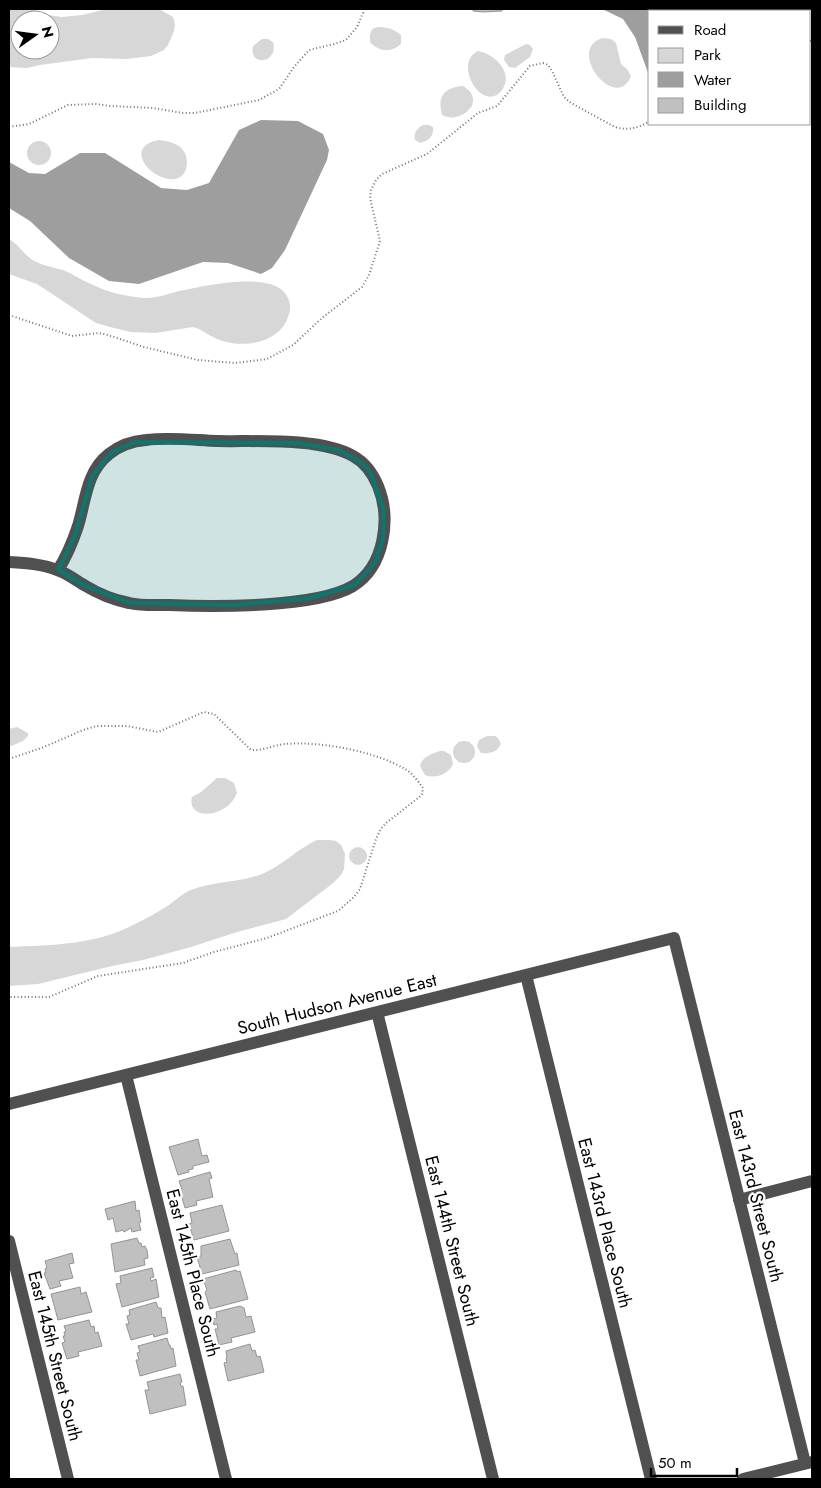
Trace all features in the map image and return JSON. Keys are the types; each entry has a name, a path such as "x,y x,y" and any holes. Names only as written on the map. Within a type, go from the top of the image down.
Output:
{"street":[{"path":"9,562 58,570 85,586 130,603 185,606 290,602 330,594 355,585 375,563 383,539 382,496 371,473 362,463 339,450 298,443 146,440 121,446 102,460 86,489 73,541 58,570"},
{"name":"South Hudson Avenue East","path":"9,1104 674,938"},
{"name":"East 143rd Street South","path":"674,938 739,1200 809,1462"},
{"name":"East 143rd Place South","path":"526,975 651,1479"},
{"name":"East 144th Street South","path":"377,1012 493,1479"},
{"name":"East 145th Place South","path":"126,1075 226,1479"},
{"path":"739,1200 812,1182"},
{"name":"East 145th Street South","path":"9,1241 68,1479"},
{"path":"743,1479 809,1462"}],"path":[{"path":"9,127 29,124 68,105 96,104 153,108 189,113 259,100 280,89 294,67 309,50 346,40 358,27 363,13 362,9"},
{"path":"9,315 72,336 98,333 198,360 235,363 267,359 294,345 322,318 362,287 369,275 380,241 370,198 371,190 376,180 382,174 427,154 478,113 497,106 530,66 543,63 548,65 564,96 571,103 615,127 623,130 632,129 648,122"},
{"path":"9,759 98,726 126,726 158,732 204,712 214,714 251,750 259,751 300,743 352,749 375,756 405,769 412,774 423,788 422,795 381,829 360,888 348,903 338,911 267,938 214,952 183,963 98,976 49,997 9,997"}],"highlighted area":[{"path":"135,442 298,443 339,450 362,463 371,473 384,511 383,539 375,563 355,585 310,598 235,605 130,603 85,586 58,570 75,535 92,476 112,452"}],"green space":[{"path":"9,9 35,10 10,10 10,60 60,60 60,17 82,15 107,9 159,9 173,17 174,31 168,45 164,50 151,56 126,59 92,58 27,68 9,67"},
{"path":"378,27 390,29 401,35 401,44 389,50 377,48 370,42 370,35 372,29"},
{"path":"602,38 611,39 616,43 621,64 631,76 624,86 615,88 606,84 597,76 591,65 589,55 592,45"},
{"path":"262,39 268,39 273,42 274,49 272,55 268,58 259,60 253,53 253,46"},
{"path":"526,44 530,45 533,49 530,57 515,68 509,67 504,60 505,55"},
{"path":"478,51 491,56 501,65 504,71 506,77 505,84 502,90 494,96 487,96 479,92 469,75 468,66 471,57"},
{"path":"463,86 472,94 472,106 459,116 446,117 442,115 441,98 451,88"},
{"path":"423,125 433,127 433,133 430,138 420,143 415,140 415,135 416,131"},
{"path":"159,140 175,144 185,154 187,163 185,171 179,178 166,178 157,175 144,163 141,156 143,149 148,144"},
{"path":"39,141 47,145 51,153 47,161 39,165 31,161 27,153 31,145"},
{"path":"9,239 34,261 63,270 97,287 117,294 149,298 217,284 261,282 282,290 290,302 290,310 283,326 276,334 267,339 245,344 223,341 193,327 155,333 131,332 110,327 96,323 37,284 9,274"},
{"path":"17,727 28,733 28,736 23,741 9,747 9,729"},
{"path":"487,736 495,736 501,744 493,752 481,753 477,746 479,740"},
{"path":"464,741 472,744 475,752 472,760 464,763 456,760 453,752 456,744"},
{"path":"440,751 451,755 453,764 451,768 441,775 433,777 425,775 420,766 421,763 427,756"},
{"path":"217,778 225,778 234,783 237,793 232,802 217,812 208,814 195,810 192,805 192,797"},
{"path":"317,840 336,841 341,845 345,854 344,869 332,884 286,919 143,960 38,984 9,986 9,947 74,943 120,931 157,913 191,890 262,874"},
{"path":"354,847 362,847 367,852 365,863 354,865 349,860 349,852"}],"water":[{"path":"602,9 716,10 648,10 648,73 635,37 623,19"},
{"path":"261,120 298,121 323,134 329,150 327,160 285,250 272,268 261,274 228,263 203,262 139,284 109,281 69,258 30,221 9,208 9,162 29,173 45,174 80,153 105,153 161,188 187,190 209,183 239,130"}],"building":[{"path":"473,9 502,9 502,11 483,12 473,11"},
{"path":"198,1139 202,1156 207,1155 209,1162 193,1166 193,1169 188,1170 189,1172 178,1175 169,1147"},
{"path":"210,1172 212,1178 209,1179 213,1197 196,1201 197,1205 185,1208 179,1181"},
{"path":"135,1201 136,1211 139,1210 141,1230 132,1232 131,1228 124,1232 123,1230 116,1232 113,1218 108,1220 105,1209"},
{"path":"222,1205 229,1231 194,1240 189,1224 192,1223 190,1213"},
{"path":"137,1238 142,1247 145,1246 147,1250 148,1258 144,1259 145,1265 115,1272 111,1244"},
{"path":"230,1239 235,1254 237,1253 239,1265 202,1274 197,1257 201,1256 201,1246"},
{"path":"72,1253 74,1263 69,1264 73,1278 59,1281 61,1286 50,1289 44,1273 46,1273 45,1269 47,1268 45,1261"},
{"path":"152,1268 154,1277 150,1278 151,1281 156,1279 159,1297 122,1307 116,1284 121,1283 120,1276"},
{"path":"236,1270 237,1272 240,1271 248,1299 210,1309 203,1279"},
{"path":"80,1287 81,1294 86,1292 92,1312 58,1320 51,1294"},
{"path":"156,1302 158,1308 161,1308 162,1318 165,1317 168,1333 154,1337 153,1334 131,1340 126,1324 129,1324 127,1316 130,1315 129,1310"},
{"path":"240,1306 244,1308 246,1317 251,1316 255,1332 231,1338 232,1342 219,1345 215,1329 218,1329 217,1324 214,1325 212,1319 217,1318 216,1312"},
{"path":"89,1320 91,1327 94,1326 95,1333 98,1332 102,1346 78,1352 79,1356 67,1359 62,1343 65,1342 63,1336 65,1336 64,1332 66,1331 64,1326"},
{"path":"167,1338 171,1349 173,1348 176,1366 140,1376 136,1360 139,1360 137,1353 140,1352 138,1346"},
{"path":"250,1344 252,1351 255,1350 257,1357 260,1356 264,1372 228,1381 224,1363 227,1362 226,1351"},
{"path":"180,1374 182,1382 180,1383 183,1386 186,1405 150,1414 145,1390 149,1390 147,1382"}]}
